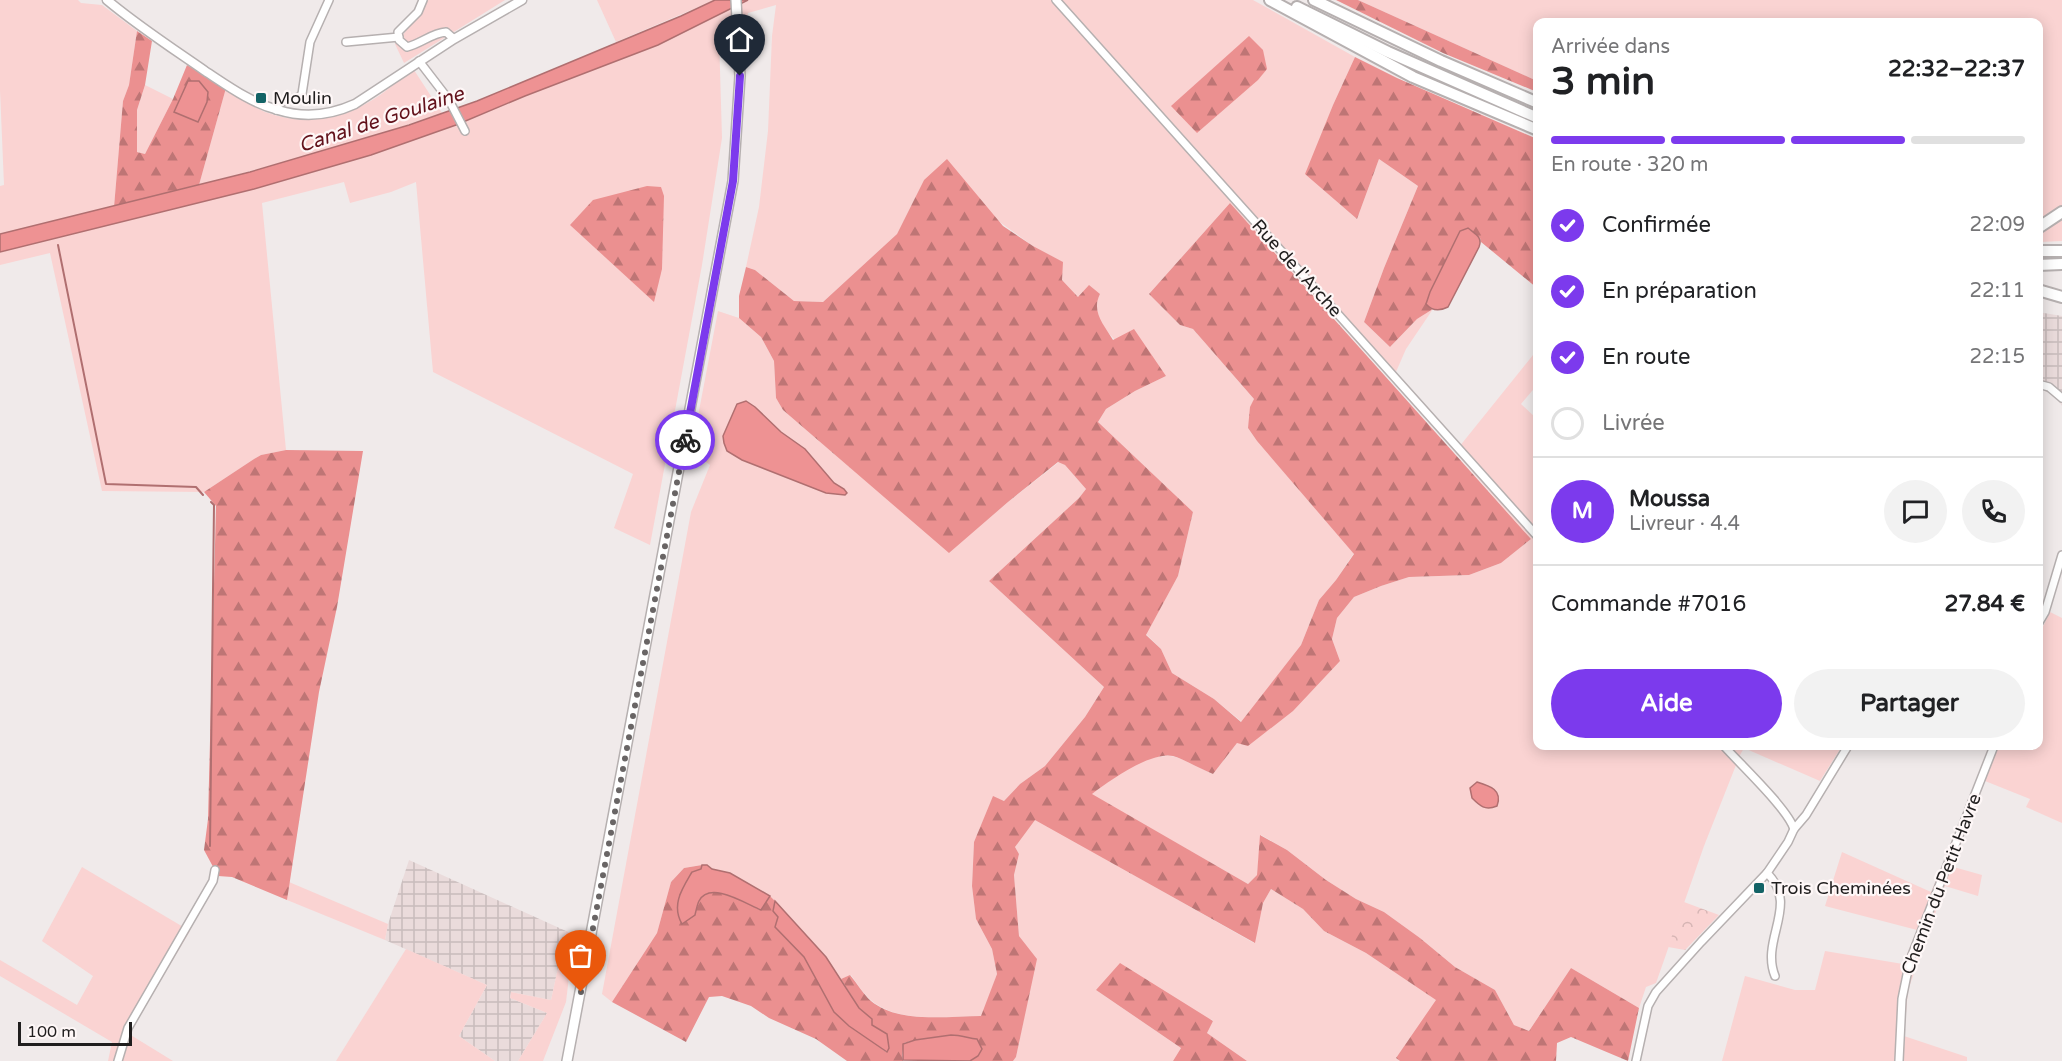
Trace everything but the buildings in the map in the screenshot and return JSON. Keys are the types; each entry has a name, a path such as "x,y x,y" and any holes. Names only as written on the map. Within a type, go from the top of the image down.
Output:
{"highway":[{"path":"1270,0 1413,77 1533,128"},
{"path":"1284,0 1388,52 1533,116"},
{"path":"1314,0 1432,57 1533,101"},
{"path":"2043,225 2062,212"},
{"path":"2043,251 2062,251"},
{"path":"2043,265 2062,264"},
{"path":"2043,291 2062,297"}],"main road":[{"path":"567,1061 733,181 740,105 736,0"}],"street":[{"path":"107,0 151,34 253,101 276,110 306,115 338,110 369,96 454,39 522,0"},
{"path":"423,0 418,12 398,32 399,40 407,47 419,44 436,33 446,32 454,39"},
{"name":"Rue de l'Arche","path":"1056,0 1533,531"},
{"path":"276,110 280,102 302,94 310,42 329,2"},
{"path":"346,42 399,37"},
{"path":"419,62 449,100 465,129"},
{"path":"2043,385 2049,387 2062,398"},
{"path":"2043,614 2062,555"},
{"path":"1728,750 1777,804 1794,829"},
{"path":"1636,1061 1648,1006 1656,993 1767,873 1846,750"},
{"name":"Chemin du Petit Havre","path":"1899,1061 1902,999 1910,960 1992,750"},
{"path":"118,1061 128,1028 213,881 215,870"},
{"path":"1767,873 1775,881 1780,894 1780,907 1771,953 1775,976"}],"shaded area":[{"path":"715,0 748,0 658,45 456,125 371,155 254,189 0,252 0,234 250,172 409,125 477,101"},
{"path":"188,81 199,81 208,92 207,102 198,122 174,112"},
{"path":"1468,228 1479,238 1479,247 1448,307 1433,309 1426,304 1430,292 1460,231"},
{"path":"2043,313 2062,316 2062,406 2055,396 2043,390"},
{"path":"746,401 781,432 805,449 834,483 847,493 845,495 826,493 742,460 727,451 723,436 737,404"},
{"path":"1477,782 1497,792 1497,806 1483,807 1472,798 1470,788"},
{"path":"409,860 566,931 551,1000 511,992 510,998 547,1013 518,1061 495,1061 459,1036 487,985 385,940"},
{"path":"702,865 730,873 770,896 761,910 728,895 711,893 704,895 699,901 695,915 682,924 678,910 679,897 692,872 701,869"},
{"path":"775,901 826,957 859,1008 872,1019 872,1025 887,1034 889,1048 887,1052 849,1026 834,1012 804,957 775,927 778,917 773,911"},
{"path":"951,1035 977,1039 982,1049 978,1056 970,1061 903,1060 903,1044"}],"green space":[{"path":"0,0 78,0 81,3 102,5 137,31 129,85 123,101 114,207 0,234 0,186 4,185 0,90"},
{"path":"426,0 505,0 404,63 395,44 420,14"},
{"path":"597,0 715,0 616,42"},
{"path":"748,0 1253,0 1355,57 1306,174 1357,219 1379,159 1418,186 1364,322 1390,347 1417,319 1433,309 1406,349 1392,381 1230,203 1149,294 1180,325 1193,329 1254,399 1248,428 1354,553 1319,600 1301,645 1242,722 1214,699 1172,673 1161,649 1146,634 1178,576 1193,512 1098,422 1106,409 1166,376 1130,352 1107,331 1099,319 1097,307 1100,294 1079,298 1062,280 1062,262 1033,246 997,220 924,180 897,234 823,302 794,301 755,270 746,267 759,207 768,131 772,36 776,5 748,13 746,21 719,36 722,138 702,265 650,545 614,528 633,474 433,372 416,182 391,192 350,203 344,182 262,203 286,450 261,455 204,492 102,491 50,253 0,265 0,252 254,189 371,155 456,125 658,45"},
{"path":"1336,0 1358,0 1533,79 1533,90 1443,53"},
{"path":"1358,0 2062,0 2062,241 2043,242 2043,18 1533,18 1533,79"},
{"path":"137,31 152,41 145,85 137,110 137,152 145,154 173,99 187,65 226,88 199,185 114,207 123,101 129,85"},
{"path":"1249,36 1263,50 1267,69 1258,80 1197,133 1171,106"},
{"path":"1355,57 1397,78 1533,137 1533,285 1481,242 1480,238 1468,228 1460,231 1430,292 1428,306 1433,309 1417,319 1390,347 1364,322 1418,186 1379,159 1357,219 1305,174"},
{"path":"414,70 442,113 353,143 199,185 226,88 265,112 280,117 310,120 353,110 380,95"},
{"path":"145,85 173,99 145,154 137,152 137,110"},
{"path":"947,159 1003,226 1063,262 1062,280 1078,297 1089,285 1100,294 1098,313 1113,340 1134,329 1166,376 1106,409 1098,422 1193,512 1178,576 1146,635 1161,649 1172,673 1214,699 1241,722 1301,645 1319,600 1354,554 1248,428 1250,407 1254,399 1193,329 1180,325 1149,294 1230,203 1531,539 1501,563 1469,575 1409,577 1354,597 1337,618 1332,639 1340,661 1293,711 1248,746 1237,743 1213,774 1173,756 1164,756 1142,762 1092,794 1248,884 1257,875 1260,835 1287,850 1326,880 1356,899 1384,912 1455,967 1495,990 1514,1025 1529,1031 1571,968 1639,1008 1628,1061 1571,1037 1557,1043 1556,1061 1400,1061 1396,1058 1436,1000 1366,953 1324,931 1303,909 1271,889 1263,903 1255,943 1035,820 1015,847 1019,854 1014,875 1019,936 1037,959 1016,1057 1013,1061 970,1061 978,1056 982,1049 977,1039 951,1035 904,1043 903,1061 847,1061 816,1039 769,1018 751,1006 722,996 709,997 686,1042 612,1002 657,933 671,882 684,868 702,865 702,869 692,872 678,902 695,915 699,901 704,895 711,893 728,895 760,910 770,896 775,901 773,911 778,917 775,927 804,956 834,1012 886,1052 886,1035 872,1025 872,1019 859,1008 841,979 850,975 871,1001 895,1013 924,1017 981,1016 997,974 992,949 976,919 972,886 974,842 993,796 1004,801 1020,784 1045,766 1085,717 1104,687 989,581 1086,489 1065,465 1058,462 949,553 783,410 776,398 774,361 761,337 739,318 739,296 746,267 755,270 794,301 823,302 897,234 924,180"},
{"path":"647,186 661,187 664,196 662,269 654,302 570,225 593,200"},
{"path":"718,311 739,318 761,337 774,361 776,398 783,410 949,552 1059,462 1065,465 1086,489 989,581 1104,687 1085,717 1045,766 1020,784 1004,801 993,797 974,842 972,886 976,919 992,949 997,974 982,1016 910,1016 883,1008 863,992 851,975 841,979 826,957 770,896 730,873 712,869 707,865 684,868 671,882 657,933 612,1002 602,994 691,512 710,465 703,460 690,458"},
{"path":"1533,355 1533,390 1521,404 1533,415 1533,750 1743,750 1704,846 1656,983 1646,987 1639,1008 1571,968 1529,1031 1514,1025 1495,990 1455,967 1384,912 1356,899 1326,880 1287,850 1261,835 1257,875 1248,884 1091,794 1138,763 1159,757 1179,758 1213,774 1237,743 1340,661 1332,639 1337,618 1354,597 1409,577 1469,575 1501,563 1531,539 1455,452"},
{"path":"286,450 363,451 337,607 319,692 287,900 232,877 218,876 204,850 208,819 216,506 204,492 261,455"},
{"path":"2050,612 2062,618 2062,823 2026,807 2030,799 1985,781 1997,750 2043,750 2043,627"},
{"path":"1749,750 1839,750 1820,781"},
{"path":"1035,819 1254,943 1263,903 1271,889 1303,909 1324,931 1366,953 1437,1000 1396,1058 1400,1061 1247,1061 1207,1033 1213,1020 1096,990 1181,1048 1173,1061 1013,1061 1016,1057 1036,959 1019,936 1014,875 1019,854 1015,847"},
{"path":"1842,852 1931,892 1943,864 1982,875 1978,896 1945,886 1908,990 1904,1036 1967,1057 1967,1061 1722,1061 1745,976 1795,990 1815,990 1825,951 1903,964 1917,930 1825,906"},
{"path":"82,867 190,931 129,1034 173,1061 108,1061 112,1042 0,976 0,960 77,1005 93,976 42,941"},
{"path":"289,882 388,924 385,940 287,900"},
{"path":"1684,902 1719,915 1685,950 1668,947"},
{"path":"566,931 574,935 566,1002 543,1061 518,1061 547,1013 510,998 511,992 551,1000"},
{"path":"406,949 487,985 459,1036 495,1061 336,1061"},
{"path":"1120,963 1213,1021 1207,1033 1247,1061 1173,1061 1181,1048 1096,990"}],"waterway":[{"path":"58,245 106,484 196,487 203,495"},
{"path":"210,846 214,505 211,502"}],"way so far":[{"path":"581,992 685,440"}],"place":[{"name":"Moulin","path":"261,98"},
{"name":"Trois Cheminées","path":"1759,888"}],"route":[{"path":"685,440 733,181 740,105 740,76"}],"water label":[{"name":"Canal de Goulaine","path":"381,119"}]}
